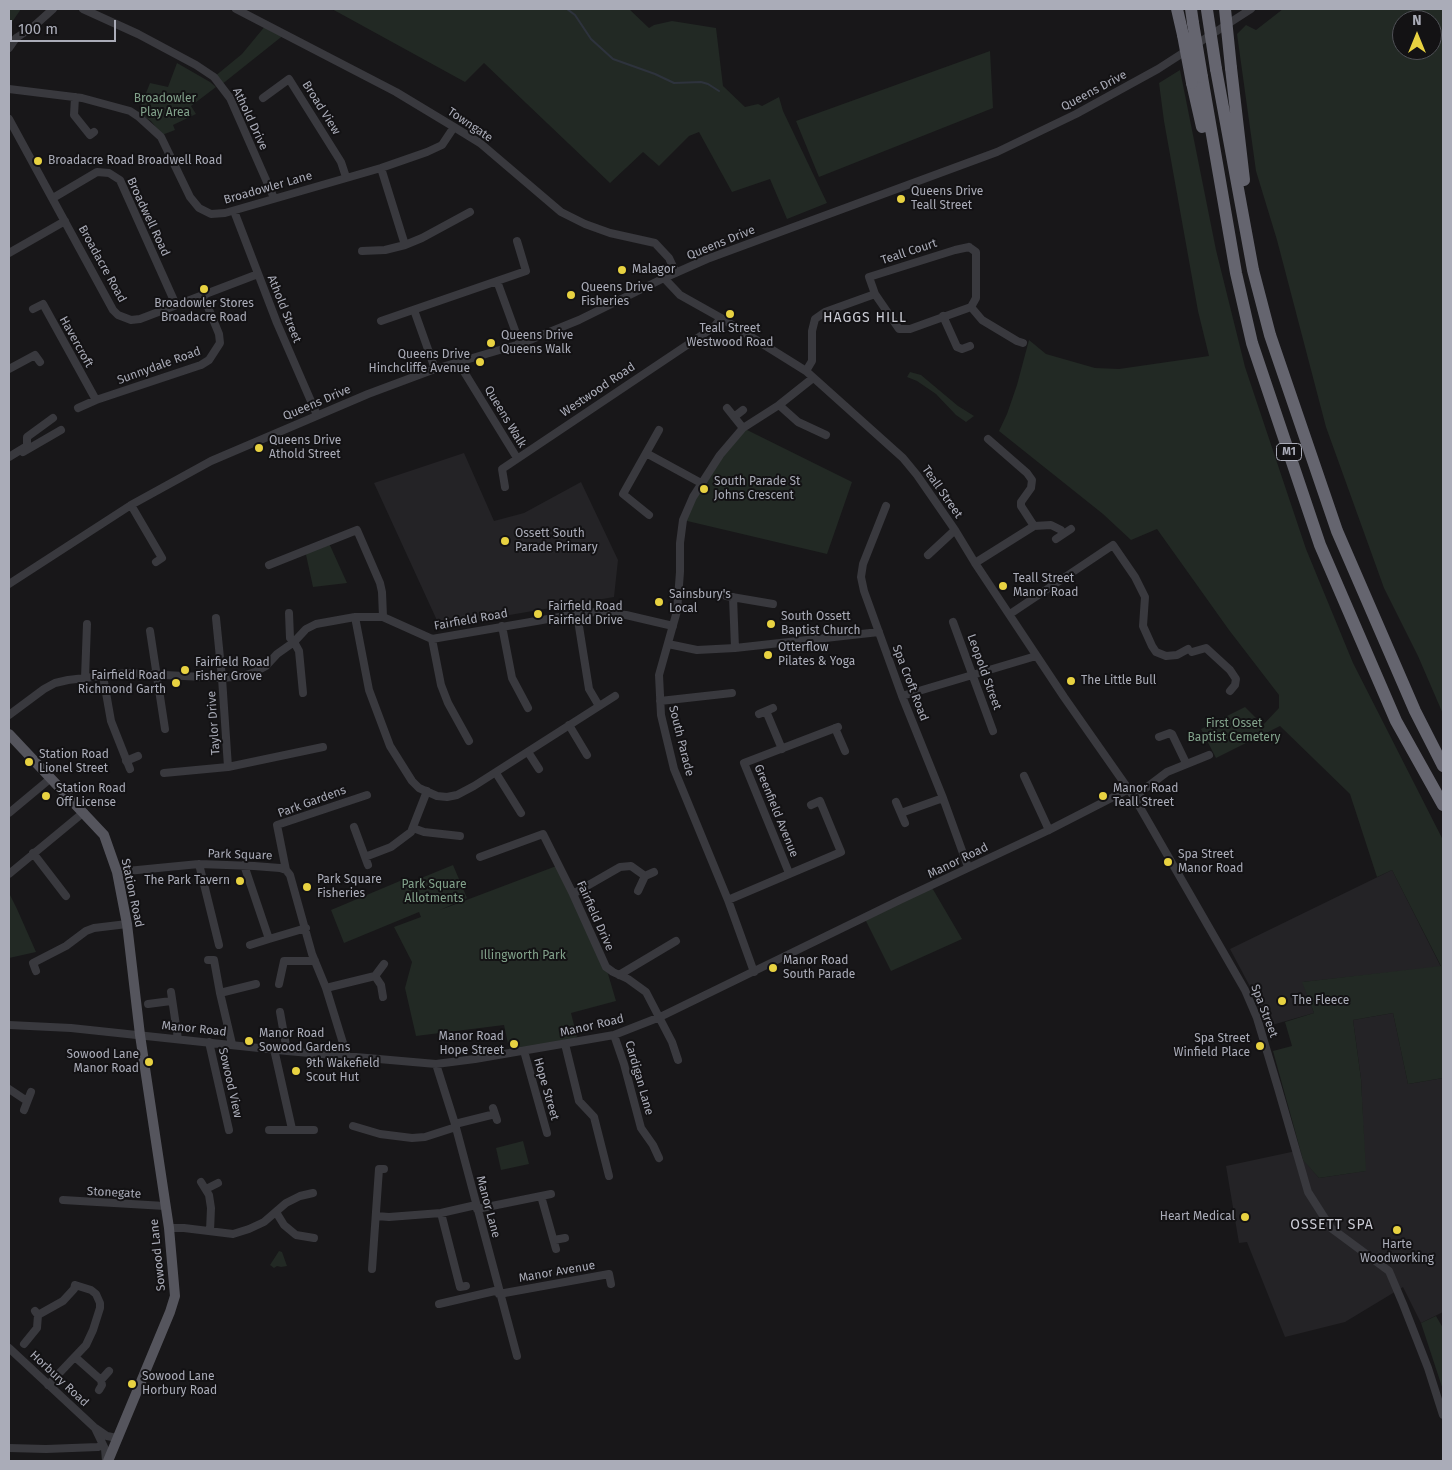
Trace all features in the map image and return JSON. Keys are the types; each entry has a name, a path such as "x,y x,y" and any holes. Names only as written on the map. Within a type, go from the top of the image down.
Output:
{"highway":[{"path":"1177,9 1197,80"},
{"name":"M1","path":"1190,9 1193,23 1197,80 1252,343 1320,545 1396,721 1443,805"},
{"path":"1225,9 1253,270"},
{"name":"M1","path":"1207,10 1253,270 1270,335 1337,531 1415,711 1443,766"}],"main road":[{"name":"Station Road","path":"11,740 84,812 104,836 117,872 127,924 140,1035"},
{"name":"Sowood Lane","path":"107,1461 175,1296 169,1228 140,1035"}],"street":[{"path":"9,48 16,38 33,27 53,9"},
{"name":"Athold Drive","path":"83,9 138,34 196,65 214,77 230,98 274,198"},
{"name":"Towngate","path":"236,9 396,92 454,126 480,143 561,212 610,234 655,243 669,258 676,273"},
{"name":"Queens Drive","path":"9,584 131,505 211,461 317,415 435,370 520,344 579,320 664,278 788,228 997,152 1076,114 1158,69 1251,9"},
{"name":"Broad View","path":"263,98 290,79 341,162 346,178"},
{"name":"Broadowler Lane","path":"9,89 75,97 130,111 161,137 186,191 199,208 211,214 234,211 381,168 436,149 442,145 454,126"},
{"path":"75,97 74,115 90,135 94,132"},
{"name":"Broadacre Road","path":"9,119 113,310 118,315 131,320 140,319 258,274"},
{"path":"381,168 405,245"},
{"name":"Broadwell Road","path":"53,198 97,172 109,172 120,180 176,305"},
{"name":"Athold Street","path":"234,211 258,274 317,415"},
{"path":"361,250 385,250 405,245 472,211"},
{"path":"10,249 65,221"},
{"path":"381,321 526,271 517,242"},
{"name":"Teall Court","path":"875,294 869,277 969,247 976,252 976,298 971,307"},
{"name":"Teall Street","path":"664,278 680,295 806,371 903,458 955,530 1036,656 1129,789"},
{"path":"497,281 520,344"},
{"path":"806,371 812,361 812,330 815,319 825,312 875,294 899,329 904,330 971,307 982,320 1023,343"},
{"name":"Sunnydale Road","path":"78,408 96,400 201,365 210,360 220,343 219,334 203,295"},
{"name":"Havercroft","path":"33,309 42,304 96,400"},
{"path":"414,310 435,370"},
{"path":"943,316 957,347 962,349 970,346"},
{"name":"Westwood Road","path":"505,487 502,469 516,458 714,327 721,318"},
{"path":"10,366 35,355 40,362"},
{"name":"Queens Walk","path":"458,362 516,458"},
{"name":"South Parade","path":"754,972 728,900 674,769 661,715 659,675 677,611 683,520 701,482 720,455 743,428 779,405 813,378"},
{"path":"779,405 798,422 826,436"},
{"path":"727,408 743,428"},
{"path":"734,418 742,410"},
{"path":"9,457 28,446 27,436 53,418"},
{"path":"9,461 61,430"},
{"path":"649,515 623,494 658,430"},
{"path":"995,445 1001,438"},
{"path":"988,439 1027,473 1032,480 1031,488 1021,502 1034,526"},
{"path":"646,453 701,482"},
{"path":"131,505 162,558 156,562"},
{"name":"Spa Croft Road","path":"886,506 867,555 861,577 864,591 968,867"},
{"path":"975,563 1034,526 1051,525 1061,530 1063,534"},
{"path":"1056,539 1071,529"},
{"path":"269,565 357,530 380,583 383,617"},
{"path":"929,550 955,530"},
{"path":"1010,614 1078,573 1113,546 1136,577 1145,598 1143,626 1156,652 1166,656 1206,648 1230,670 1236,679 1235,685 1230,691"},
{"path":"735,648 729,597 773,604"},
{"path":"289,613 290,638 299,651 303,693"},
{"name":"Fairfield Road","path":"9,715 55,683 85,678 127,673 222,678 243,676 255,672 294,642 306,629 316,624 355,618 383,617 432,639 577,614 612,613 673,626"},
{"path":"577,614 590,689 599,706"},
{"name":"Taylor Drive","path":"216,618 228,768"},
{"path":"355,618 369,690 390,746 412,781 419,788 437,796 457,795 496,773 551,735 615,696"},
{"name":"Leopold Street","path":"954,622 993,731"},
{"path":"85,678 87,624"},
{"path":"502,626 512,678 528,708"},
{"path":"150,631 155,674 165,728"},
{"path":"668,644 697,650 735,648 879,632"},
{"path":"432,639 441,685 448,703 469,741"},
{"path":"1186,639 1191,652"},
{"path":"902,696 1036,656"},
{"path":"103,676 111,721 130,769"},
{"path":"660,701 732,693"},
{"path":"766,711 782,749"},
{"path":"569,725 587,755"},
{"name":"Greenfield Avenue","path":"789,873 744,764 837,728 845,751"},
{"path":"1159,737 1170,729 1186,763"},
{"path":"289,745 290,754"},
{"path":"164,773 178,767 228,768 323,747"},
{"path":"528,752 539,769"},
{"path":"1134,797 1167,772 1209,755"},
{"path":"126,761 138,756"},
{"path":"496,773 521,813"},
{"path":"1024,776 1049,830"},
{"path":"9,813 51,778"},
{"name":"Spa Street","path":"1129,789 1245,990 1278,1088 1306,1186 1331,1228 1388,1271 1428,1368 1443,1415"},
{"name":"Manor Road","path":"9,1025 71,1028 287,1051 436,1064 475,1060 614,1035 660,1017 968,867 1049,830 1129,789"},
{"path":"354,827 367,861 391,847 414,828 427,792"},
{"name":"Park Gardens","path":"286,870 277,825 367,794"},
{"path":"901,813 943,798"},
{"path":"728,900 841,852 820,801 811,805"},
{"path":"896,802 905,823"},
{"path":"9,874 84,812"},
{"path":"414,828 424,832 460,836"},
{"name":"Fairfield Drive","path":"480,857 542,834 573,894 606,967 633,982 646,992 660,1017 678,1060"},
{"path":"33,853 66,896"},
{"path":"199,864 219,945"},
{"name":"Park Square","path":"117,872 199,864 244,865 286,870 290,875 315,961 326,988 346,1056"},
{"path":"244,865 269,939"},
{"path":"573,894 620,867 631,866 645,876"},
{"path":"638,891 645,876 654,872"},
{"path":"36,971 33,963 66,946 86,931 94,928 127,924"},
{"path":"250,945 306,928"},
{"path":"619,975 676,944 676,932"},
{"path":"208,960 214,960 232,1044"},
{"path":"278,984 284,961 315,961"},
{"path":"326,988 375,976 384,964"},
{"path":"375,976 381,985 383,997"},
{"path":"220,994 256,984"},
{"path":"171,992 178,1039"},
{"path":"148,1004 171,1001"},
{"path":"280,1012 287,1051"},
{"name":"Cardigan Lane","path":"614,1035 624,1064 641,1128 660,1158"},
{"name":"Sowood View","path":"209,1042 229,1130"},
{"path":"565,1044 579,1101 594,1117 609,1176"},
{"path":"274,1049 292,1129"},
{"name":"Hope Street","path":"524,1051 547,1133"},
{"name":"Manor Lane","path":"436,1064 455,1126 517,1356"},
{"path":"9,1089 27,1101"},
{"path":"24,1110 31,1092"},
{"path":"353,1126 380,1134 412,1138 425,1137 495,1114"},
{"path":"269,1130 314,1130"},
{"path":"372,1269 379,1169 384,1169"},
{"path":"201,1182 206,1189 211,1208 210,1231"},
{"path":"206,1189 218,1183"},
{"path":"169,1228 224,1234 240,1232 257,1225 286,1203 300,1196 313,1193"},
{"path":"281,1194 286,1203"},
{"path":"376,1216 390,1217 441,1213 551,1194"},
{"path":"541,1196 556,1249"},
{"name":"Stonegate","path":"63,1200 165,1206"},
{"path":"276,1212 284,1225 296,1235 314,1238"},
{"path":"441,1213 460,1287 466,1286"},
{"path":"293,1243 296,1235"},
{"path":"554,1240 565,1238"},
{"name":"Manor Avenue","path":"499,1292 609,1274 612,1284"},
{"path":"24,1344 37,1328 37,1313 63,1301 75,1285 84,1287 96,1294 100,1302 96,1322 90,1337 75,1357 48,1384"},
{"path":"439,1304 499,1292"},
{"name":"Horbury Road","path":"9,1348 94,1427 107,1436 117,1438"},
{"path":"75,1357 101,1380 102,1386 99,1390"},
{"path":"101,1380 109,1371"},
{"name":"Horbury Road","path":"94,1427 103,1445 107,1461"},
{"path":"9,1448 46,1449 103,1445"}],"shaded area":[{"name":"Ossett South Parade Primary","path":"464,453 494,521 524,513 581,482 618,560 614,597 440,627 374,483"},
{"path":"1392,870 1441,967 1303,982 1314,1013 1265,1027 1254,994 1230,949"},
{"path":"1393,1013 1408,1084 1443,1078 1443,1312 1421,1323 1403,1287 1345,1322 1285,1337 1247,1242 1239,1243 1226,1166 1296,1151 1319,1178 1365,1171 1361,1079 1353,1020"}],"green space":[{"path":"9,9 21,9 10,25 9,24"},
{"path":"332,9 629,9 649,28 672,21 716,28 723,86 745,107 758,104 762,106 779,97 783,111 827,203 787,219 770,179 732,192 699,132 689,136 659,166 643,152 610,183 484,63 465,82"},
{"path":"1283,9 1443,9 1443,714 1418,656 1384,588 1326,427 1277,240 1256,171 1237,34 1246,25 1256,30"},
{"path":"266,25 285,34 221,85 214,77 242,54"},
{"path":"990,51 993,108 819,177 796,121"},
{"name":"Broadowler Play Area","path":"177,63 216,87 191,106 196,114 173,125 175,130 162,135 151,121 138,113 150,83 168,87"},
{"name":"First Osset Baptist Cemetery","path":"1180,70 1216,250 1245,367 1306,549 1353,663 1443,840 1443,1078 1408,1084 1393,1013 1353,1020 1361,1079 1366,1171 1319,1178 1303,1160 1273,1051 1292,1046 1285,1022 1314,1013 1302,982 1441,966 1392,870 1377,877 1350,794 1280,726 1216,758 1201,729 1245,707 1263,725 1279,708 1279,695 1229,630 1157,529 1131,540 1103,514 999,431 1017,385 1029,340 1046,354 1095,368 1119,369 1209,356 1198,311 1159,83"},
{"path":"910,372 921,375 958,406 974,416 966,422 956,415 936,394 917,381 907,377"},
{"path":"743,428 852,482 827,554 683,520 693,497"},
{"path":"328,541 347,583 313,587 305,550"},
{"name":"Illingworth Park","path":"453,865 467,898 440,910 559,865 606,967 616,1001 571,1013 577,1037 565,1044 510,1053 504,1025 416,1036 405,988 412,962 394,927 421,917 419,912 344,943 331,910 407,878 409,883"},
{"path":"931,886 962,939 891,971 864,917"},
{"path":"9,893 36,952 9,958"},
{"path":"523,1141 529,1164 501,1170 496,1148"},
{"path":"279,1251 282,1252 287,1266 277,1266 274,1268 270,1265"},
{"path":"1436,1316 1443,1328 1443,1390 1421,1323"}],"waterway":[{"path":"567,9 575,15 591,39 613,59 674,83 701,82 719,91"}],"place":[{"name":"Broadacre Road Broadwell Road","path":"38,161"},
{"name":"Queens Drive Teall Street","path":"901,199"},
{"name":"Malagor","path":"622,270"},
{"name":"Broadowler Stores Broadacre Road","path":"204,289"},
{"name":"Queens Drive Fisheries","path":"571,295"},
{"name":"Teall Street Westwood Road","path":"730,314"},
{"name":"Queens Drive Queens Walk","path":"491,343"},
{"name":"Queens Drive Hinchcliffe Avenue","path":"480,362"},
{"name":"Queens Drive Athold Street","path":"259,448"},
{"name":"South Parade St Johns Crescent","path":"704,489"},
{"name":"Ossett South Parade Primary","path":"505,541"},
{"name":"Teall Street Manor Road","path":"1003,586"},
{"name":"Sainsbury's Local","path":"659,602"},
{"name":"Fairfield Road Fairfield Drive","path":"538,614"},
{"name":"South Ossett Baptist Church","path":"771,624"},
{"name":"Otterflow Pilates & Yoga","path":"768,655"},
{"name":"Fairfield Road Fisher Grove","path":"185,670"},
{"name":"The Little Bull","path":"1071,681"},
{"name":"Fairfield Road Richmond Garth","path":"176,683"},
{"name":"Station Road Lionel Street","path":"29,762"},
{"name":"Station Road Off License","path":"46,796"},
{"name":"Manor Road Teall Street","path":"1103,796"},
{"name":"Spa Street Manor Road","path":"1168,862"},
{"name":"The Park Tavern","path":"240,881"},
{"name":"Park Square Fisheries","path":"307,887"},
{"name":"Manor Road South Parade","path":"773,968"},
{"name":"The Fleece","path":"1282,1001"},
{"name":"Manor Road Sowood Gardens","path":"249,1041"},
{"name":"Manor Road Hope Street","path":"514,1044"},
{"name":"Spa Street Winfield Place","path":"1260,1046"},
{"name":"Sowood Lane Manor Road","path":"149,1062"},
{"name":"9th Wakefield Scout Hut","path":"296,1071"},
{"name":"Heart Medical","path":"1245,1217"},
{"name":"Harte Woodworking","path":"1397,1230"},
{"name":"Sowood Lane Horbury Road","path":"132,1384"}],"district":[{"name":"HAGGS HILL","path":"865,318"},
{"name":"OSSETT SPA","path":"1332,1225"}],"park label":[{"name":"Park Square Allotments","path":"434,892"}]}
